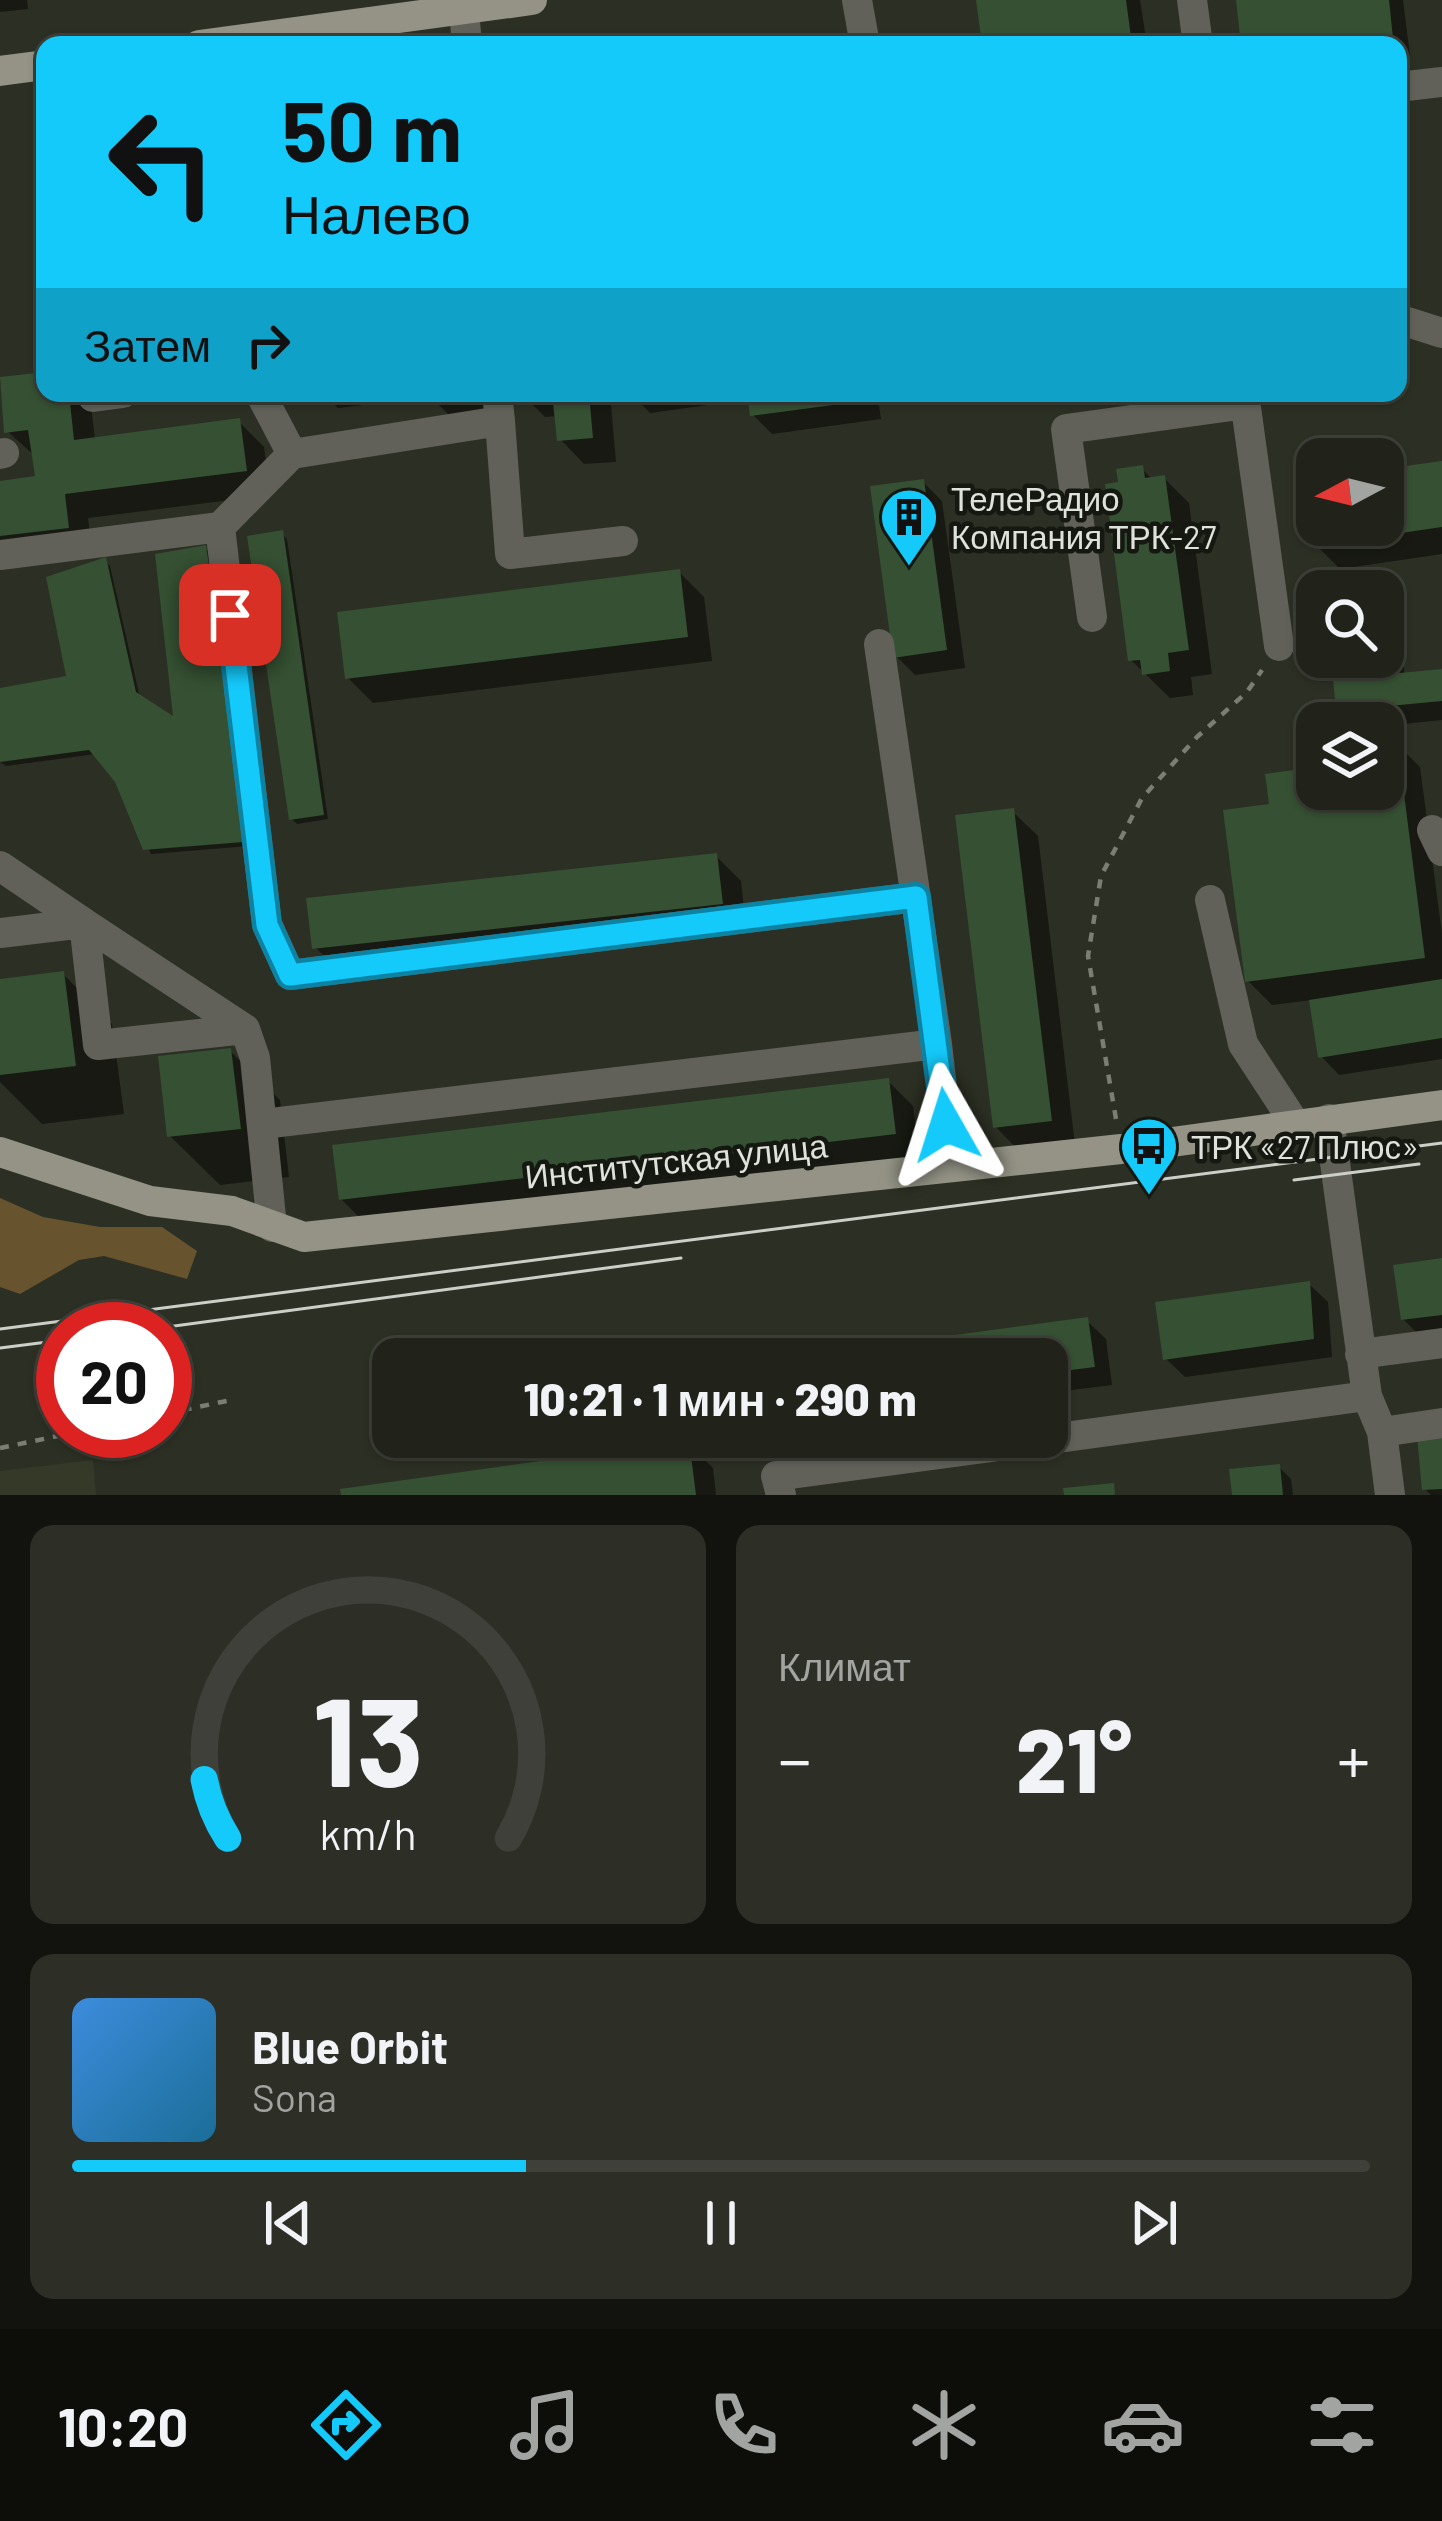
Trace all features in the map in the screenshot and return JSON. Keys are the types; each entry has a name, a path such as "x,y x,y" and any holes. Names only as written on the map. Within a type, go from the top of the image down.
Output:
{"main road":[{"path":"308,36 532,0"},
{"path":"0,71 36,66"},
{"name":"Институтская улица","path":"0,1152 150,1201 232,1211 304,1237 1121,1149 1442,1105"}],"street":[{"path":"857,0 863,36"},
{"path":"1192,0 1197,36"},
{"path":"464,10 466,36"},
{"path":"1407,86 1442,82"},
{"path":"1407,322 1442,333"},
{"path":"265,402 292,454"},
{"path":"1092,617 1066,429 1222,402"},
{"path":"1246,402 1279,646"},
{"path":"0,555 220,527 292,454 499,407 510,554 623,542"},
{"path":"220,527 267,925 290,975 916,897"},
{"path":"879,644 951,1166"},
{"path":"0,866 244,1029 255,1058 272,1227"},
{"path":"1210,900 1243,1044 1294,1122"},
{"path":"0,934 84,922"},
{"path":"84,922 98,1045 244,1029"},
{"path":"263,1124 937,1044"},
{"path":"1329,1119 1360,1354 1367,1396 1382,1432 1390,1495"},
{"path":"1360,1354 1442,1343"},
{"path":"781,1495 776,1476 1367,1396"},
{"path":"1382,1432 1442,1423"}],"path":[{"path":"1121,1149 1088,956 1101,876 1142,798 1246,692 1279,646"},
{"path":"192,1408 231,1400"},
{"path":"0,1448 36,1441"}],"shaded area":[{"path":"0,1198 43,1217 100,1227 162,1227 197,1251 187,1279 104,1256 79,1260 20,1294 0,1287"},
{"path":"93,1460 96,1495 0,1495 0,1471"}],"building":[{"path":"976,0 1126,0 1131,36 981,36"},
{"path":"1236,0 1389,0 1393,36 1240,36"},
{"path":"36,373 36,402 70,402 74,440 240,418 247,471 65,494 69,528 0,536 0,481 35,476 28,430 4,433 0,377"},
{"path":"553,402 590,402 593,438 557,441"},
{"path":"748,402 855,402 750,416"},
{"path":"1442,461 1442,527 1404,533 1404,466"},
{"path":"1143,465 1145,478 1165,475 1189,650 1168,653 1170,671 1142,675 1140,660 1128,661 1105,484 1118,482 1116,469"},
{"name":"ТелеРадио Компания ТРК-27","path":"924,479 947,650 893,658 870,486"},
{"path":"283,530 324,815 289,820 247,536"},
{"path":"206,545 247,822 244,842 143,850 115,782 89,750 0,762 0,688 66,676 46,577 106,557 136,692 173,716 155,554"},
{"path":"680,569 688,637 345,679 337,612"},
{"path":"1442,669 1442,701 1335,702 1333,678 1404,678 1404,673"},
{"path":"1296,770 1296,810 1404,810 1404,794 1425,958 1245,982 1223,810 1269,804 1265,774"},
{"path":"1014,808 1052,1121 993,1128 955,815"},
{"path":"717,853 723,904 312,949 306,898"},
{"path":"64,971 76,1066 0,1075 0,979"},
{"path":"1442,979 1442,1038 1318,1058 1309,1000"},
{"path":"231,1048 241,1129 167,1137 158,1056"},
{"path":"889,1078 896,1134 339,1200 332,1145"},
{"path":"1442,1258 1442,1315 1401,1320 1393,1265"},
{"path":"1310,1281 1314,1339 1163,1360 1155,1302"},
{"path":"1088,1317 1095,1367 1068,1370 1068,1338 940,1337"},
{"path":"1442,1434 1442,1489 1422,1490 1417,1436"},
{"path":"561,1458 691,1458 696,1495 341,1495 340,1489"},
{"path":"1280,1464 1283,1495 1232,1495 1229,1469"},
{"path":"1114,1483 1115,1495 1064,1495 1063,1488"}],"tram line":[{"path":"0,1329 1442,1143"},
{"path":"1294,1180 1419,1164"},
{"path":"192,1324 681,1258"},
{"path":"0,1348 36,1343"}],"place":[{"name":"ТелеРадио Компания ТРК-27","path":"909,568"},
{"name":"ТРК «27 Плюс»","path":"1149,1197"}],"route":[{"path":"230,615 267,925 290,975 916,897 946,1125"}]}
